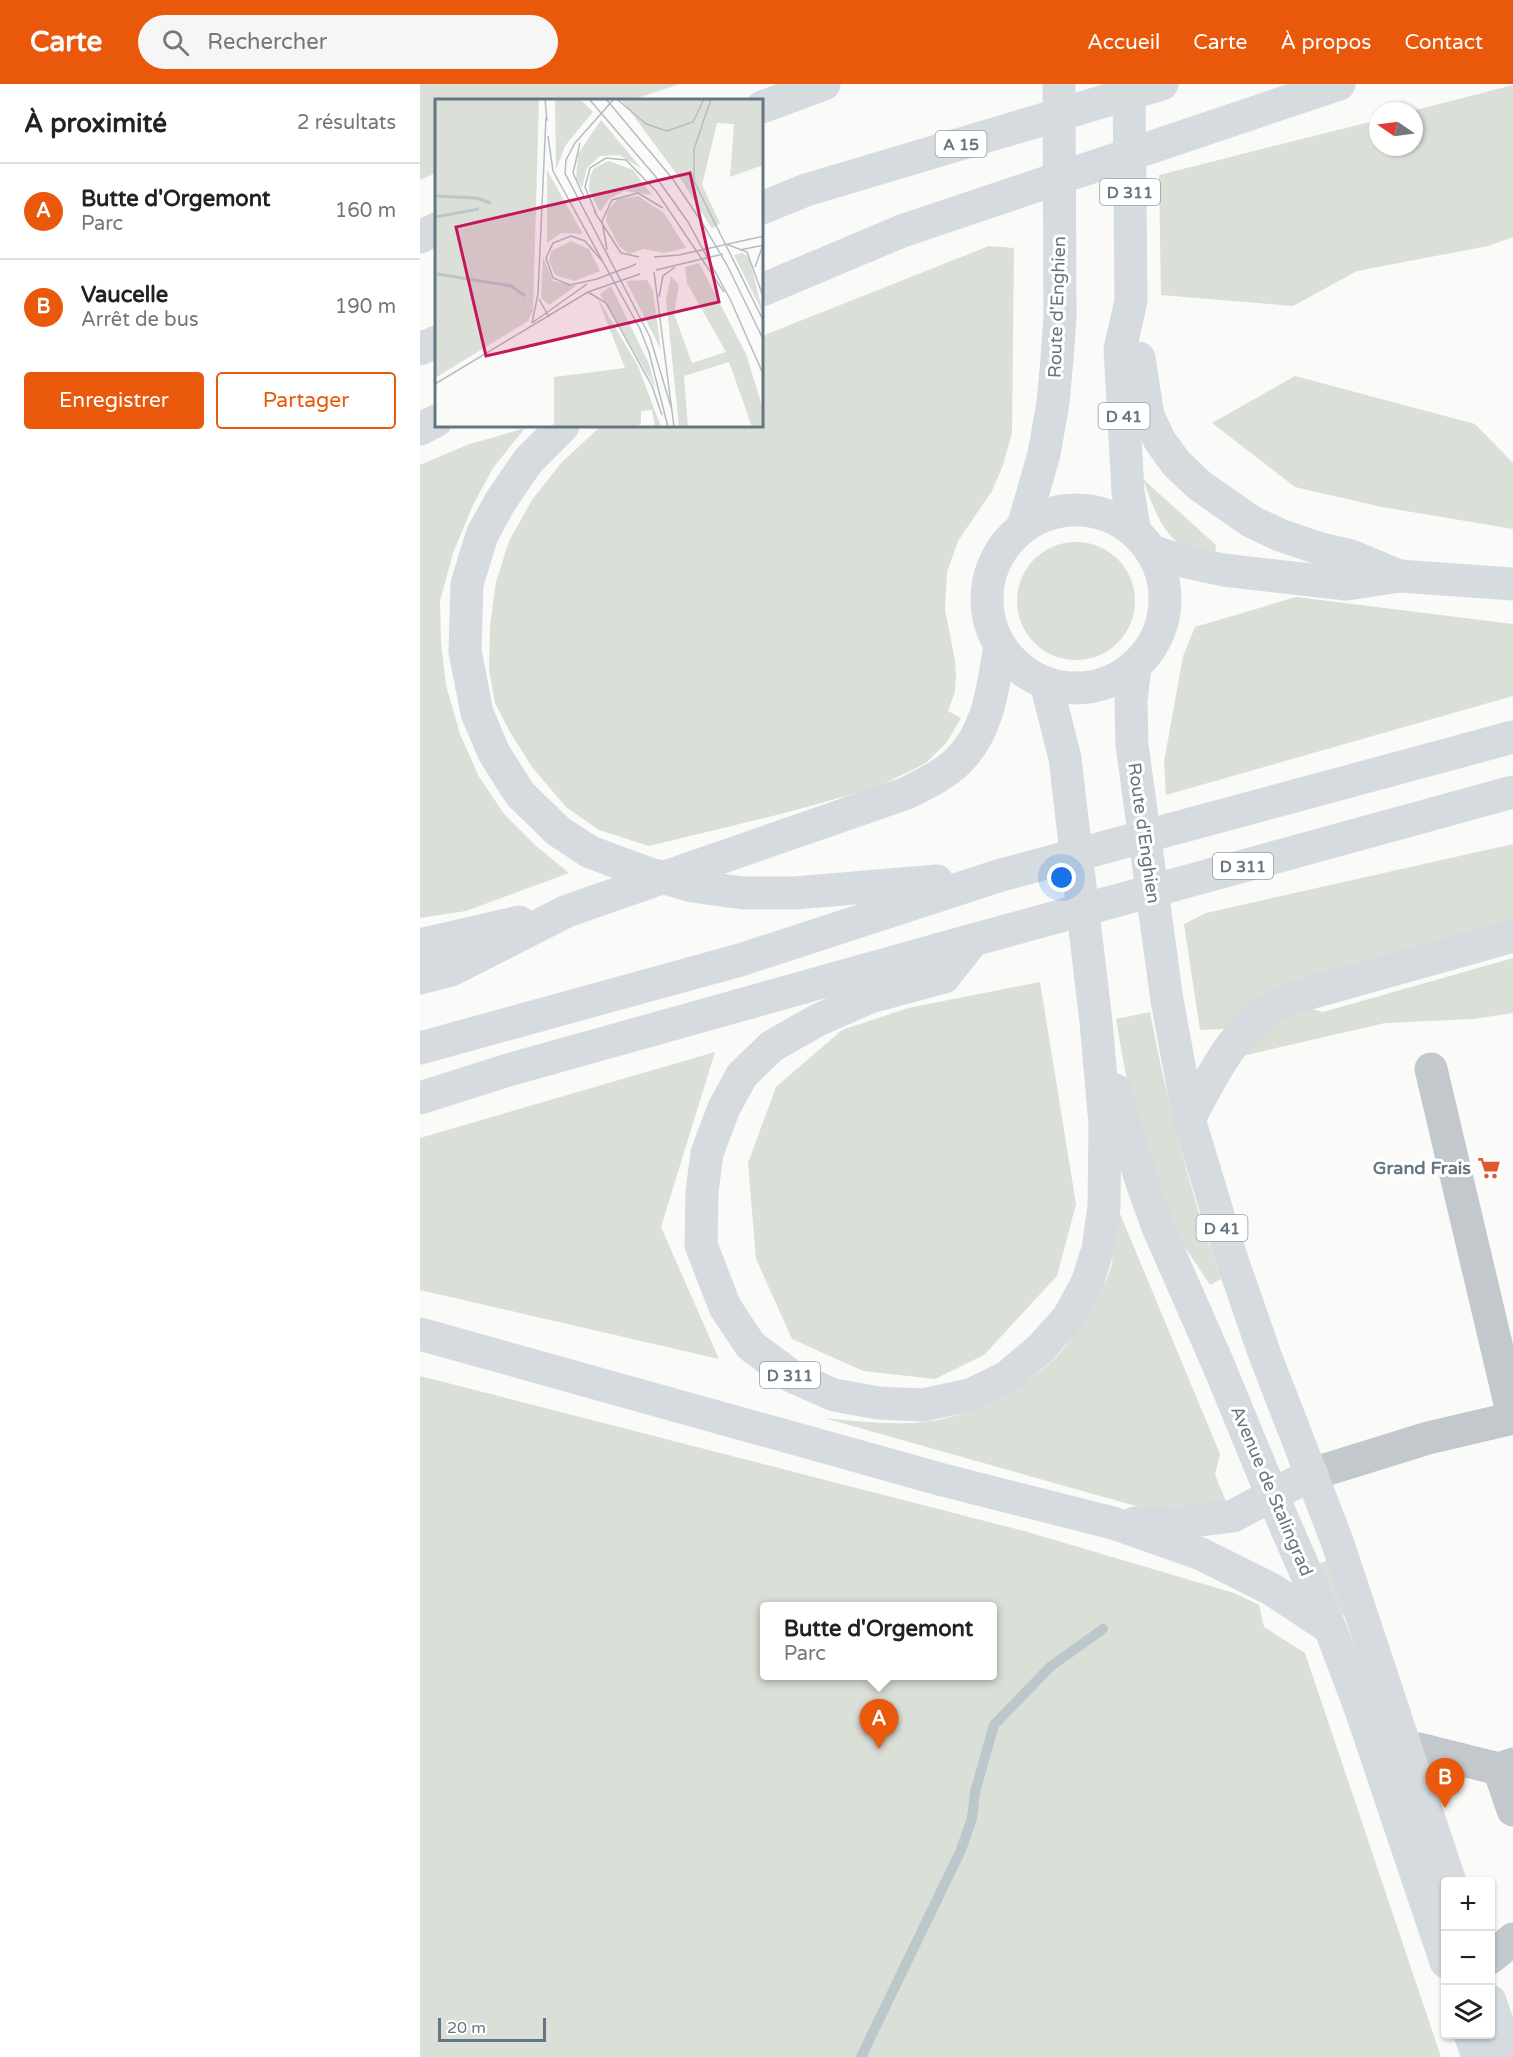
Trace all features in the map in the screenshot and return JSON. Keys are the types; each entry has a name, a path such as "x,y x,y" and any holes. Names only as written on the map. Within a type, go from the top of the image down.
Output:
{"main road":[{"path":"764,106 824,84"},
{"name":"Route d'Enghien","path":"1023,527 1044,454 1052,413 1060,318 1059,84"},
{"name":"D 311","path":"1130,84 1131,301 1148,416 1160,441 1176,463 1199,485 1252,522 1280,535 1351,556 1399,576"},
{"name":"A 15","path":"764,207 806,190 1162,84"},
{"path":"765,290 902,231 1339,84"},
{"path":"420,237 435,230"},
{"name":"D 41","path":"1131,301 1120,349 1128,492 1143,541"},
{"path":"420,349 435,342"},
{"path":"420,429 435,422"},
{"path":"561,428 528,461 500,502 482,535 467,584 465,651 477,713 494,753 520,794 558,831 590,852 647,873 692,886 743,893 795,893 841,891 998,876"},
{"path":"1080,510 1100,513 1119,520 1143,541 1160,570 1164,590 1164,611 1159,632 1149,650 1135,666 1113,680 1093,687 1073,688 1047,684 1020,669 1009,659 993,633 989,619 987,604 989,582 995,561 1002,548 1023,527 1041,517 1060,511 1080,510"},
{"name":"D 311","path":"1143,541 1182,561 1272,577 1347,584 1399,576 1513,584"},
{"path":"420,945 567,910 907,793 932,780 958,761 979,733 991,704 1000,646"},
{"name":"Route d'Enghien","path":"1135,666 1131,701 1132,745 1167,1000 1189,1119"},
{"path":"1047,684 1065,758 1096,1022"},
{"path":"420,1048 740,960 998,876 1513,737"},
{"name":"D 311","path":"1096,1022 1105,1124 1104,1206 1098,1249 1087,1283 1068,1318 1040,1349 1007,1377 970,1395 923,1405 878,1402 834,1395 793,1377 751,1346 725,1307 701,1245 702,1192 707,1153 724,1108 742,1075 771,1046 818,1020 870,997 944,977 973,940 1513,792"},
{"path":"420,978 452,970 567,910"},
{"path":"1189,1119 1234,1041 1252,1022 1280,1003 1513,936"},
{"path":"420,1098 508,1070 973,940"},
{"name":"Avenue de Stalingrad","path":"1096,1022 1140,1177 1157,1225 1330,1628 1361,1710 1441,1946"},
{"path":"420,1086 508,1070"},
{"name":"D 41","path":"1189,1119 1229,1251 1265,1355 1337,1541 1449,1877"},
{"path":"420,1334 943,1480 1113,1523 1201,1554 1271,1589 1330,1628"},
{"path":"1113,1523 1177,1523 1233,1516 1312,1473"},
{"path":"1495,2013 1509,2057"},
{"path":"1472,2039 1478,2057"}],"lane":[{"path":"1312,1473 1428,1438 1513,1417 1431,1069"},
{"path":"1405,1749 1422,1750 1506,1766 1513,1810"},
{"path":"1495,1955 1513,1939"}],"shaded area":[{"path":"420,84 680,84 634,99 435,99 435,173 420,180"},
{"path":"1513,85 1513,237 1488,246 1357,271 1293,306 1161,295 1159,175 1369,122 1369,156 1423,156 1423,108"},
{"path":"989,246 1014,248 1012,433 1003,465 992,491 958,541 947,572 945,610 956,675 955,692 948,711 961,718 947,742 926,763 875,788 781,814 649,846 599,830 566,807 532,767 510,732 495,703 489,670 490,626 496,582 509,541 532,500 561,463 599,428 764,428 764,335"},
{"path":"1295,376 1475,424 1513,463 1513,529 1382,507 1295,487 1212,423"},
{"path":"525,428 493,468 473,505 453,553 440,601 441,643 446,685 460,734 479,777 505,815 535,845 569,873 466,911 420,918 420,465 467,445"},
{"path":"1143,479 1216,545 1215,557 1184,547 1169,534 1158,516"},
{"path":"1076,542 1109,552 1125,568 1135,601 1125,634 1109,650 1076,660 1043,650 1027,634 1017,601 1027,568 1043,552"},
{"path":"1296,597 1513,624 1513,696 1166,795 1164,762 1183,656 1195,627"},
{"path":"1513,844 1513,920 1265,994 1243,1009 1225,1029 1200,1030 1184,924 1206,913"},
{"path":"1513,958 1513,1013 1473,1019 1385,1023 1242,1056 1266,1028 1305,1007 1323,1012"},
{"path":"1040,982 1076,1204 1057,1276 984,1355 935,1379 863,1371 792,1339 756,1259 748,1163 776,1087 842,1030 908,1008"},
{"path":"1150,1012 1180,1147 1221,1279 1210,1285 1165,1217 1129,1093 1116,1019"},
{"path":"715,1052 661,1227 719,1359 420,1290 420,1138"},
{"path":"1116,1204 1220,1454 1215,1475 1226,1501 1197,1506 1143,1508 824,1418 903,1423 951,1417 993,1401 1035,1375 1067,1345 1106,1281 1116,1233"},
{"path":"420,1376 1024,1531 1234,1593 1259,1605 1264,1627 1305,1653 1441,2057 420,2057"},
{"path":"1329,1560 1346,1614 1341,1616 1315,1565"}],"waterway":[{"path":"861,2057 961,1850 972,1818 975,1792 994,1725 1050,1667 1103,1629"}],"place":[{"name":"Grand Frais","path":"1489,1168"},
{"name":"Butte d'Orgemont","path":"879,1749"},
{"name":"Vaucelle","path":"1445,1808"}]}
